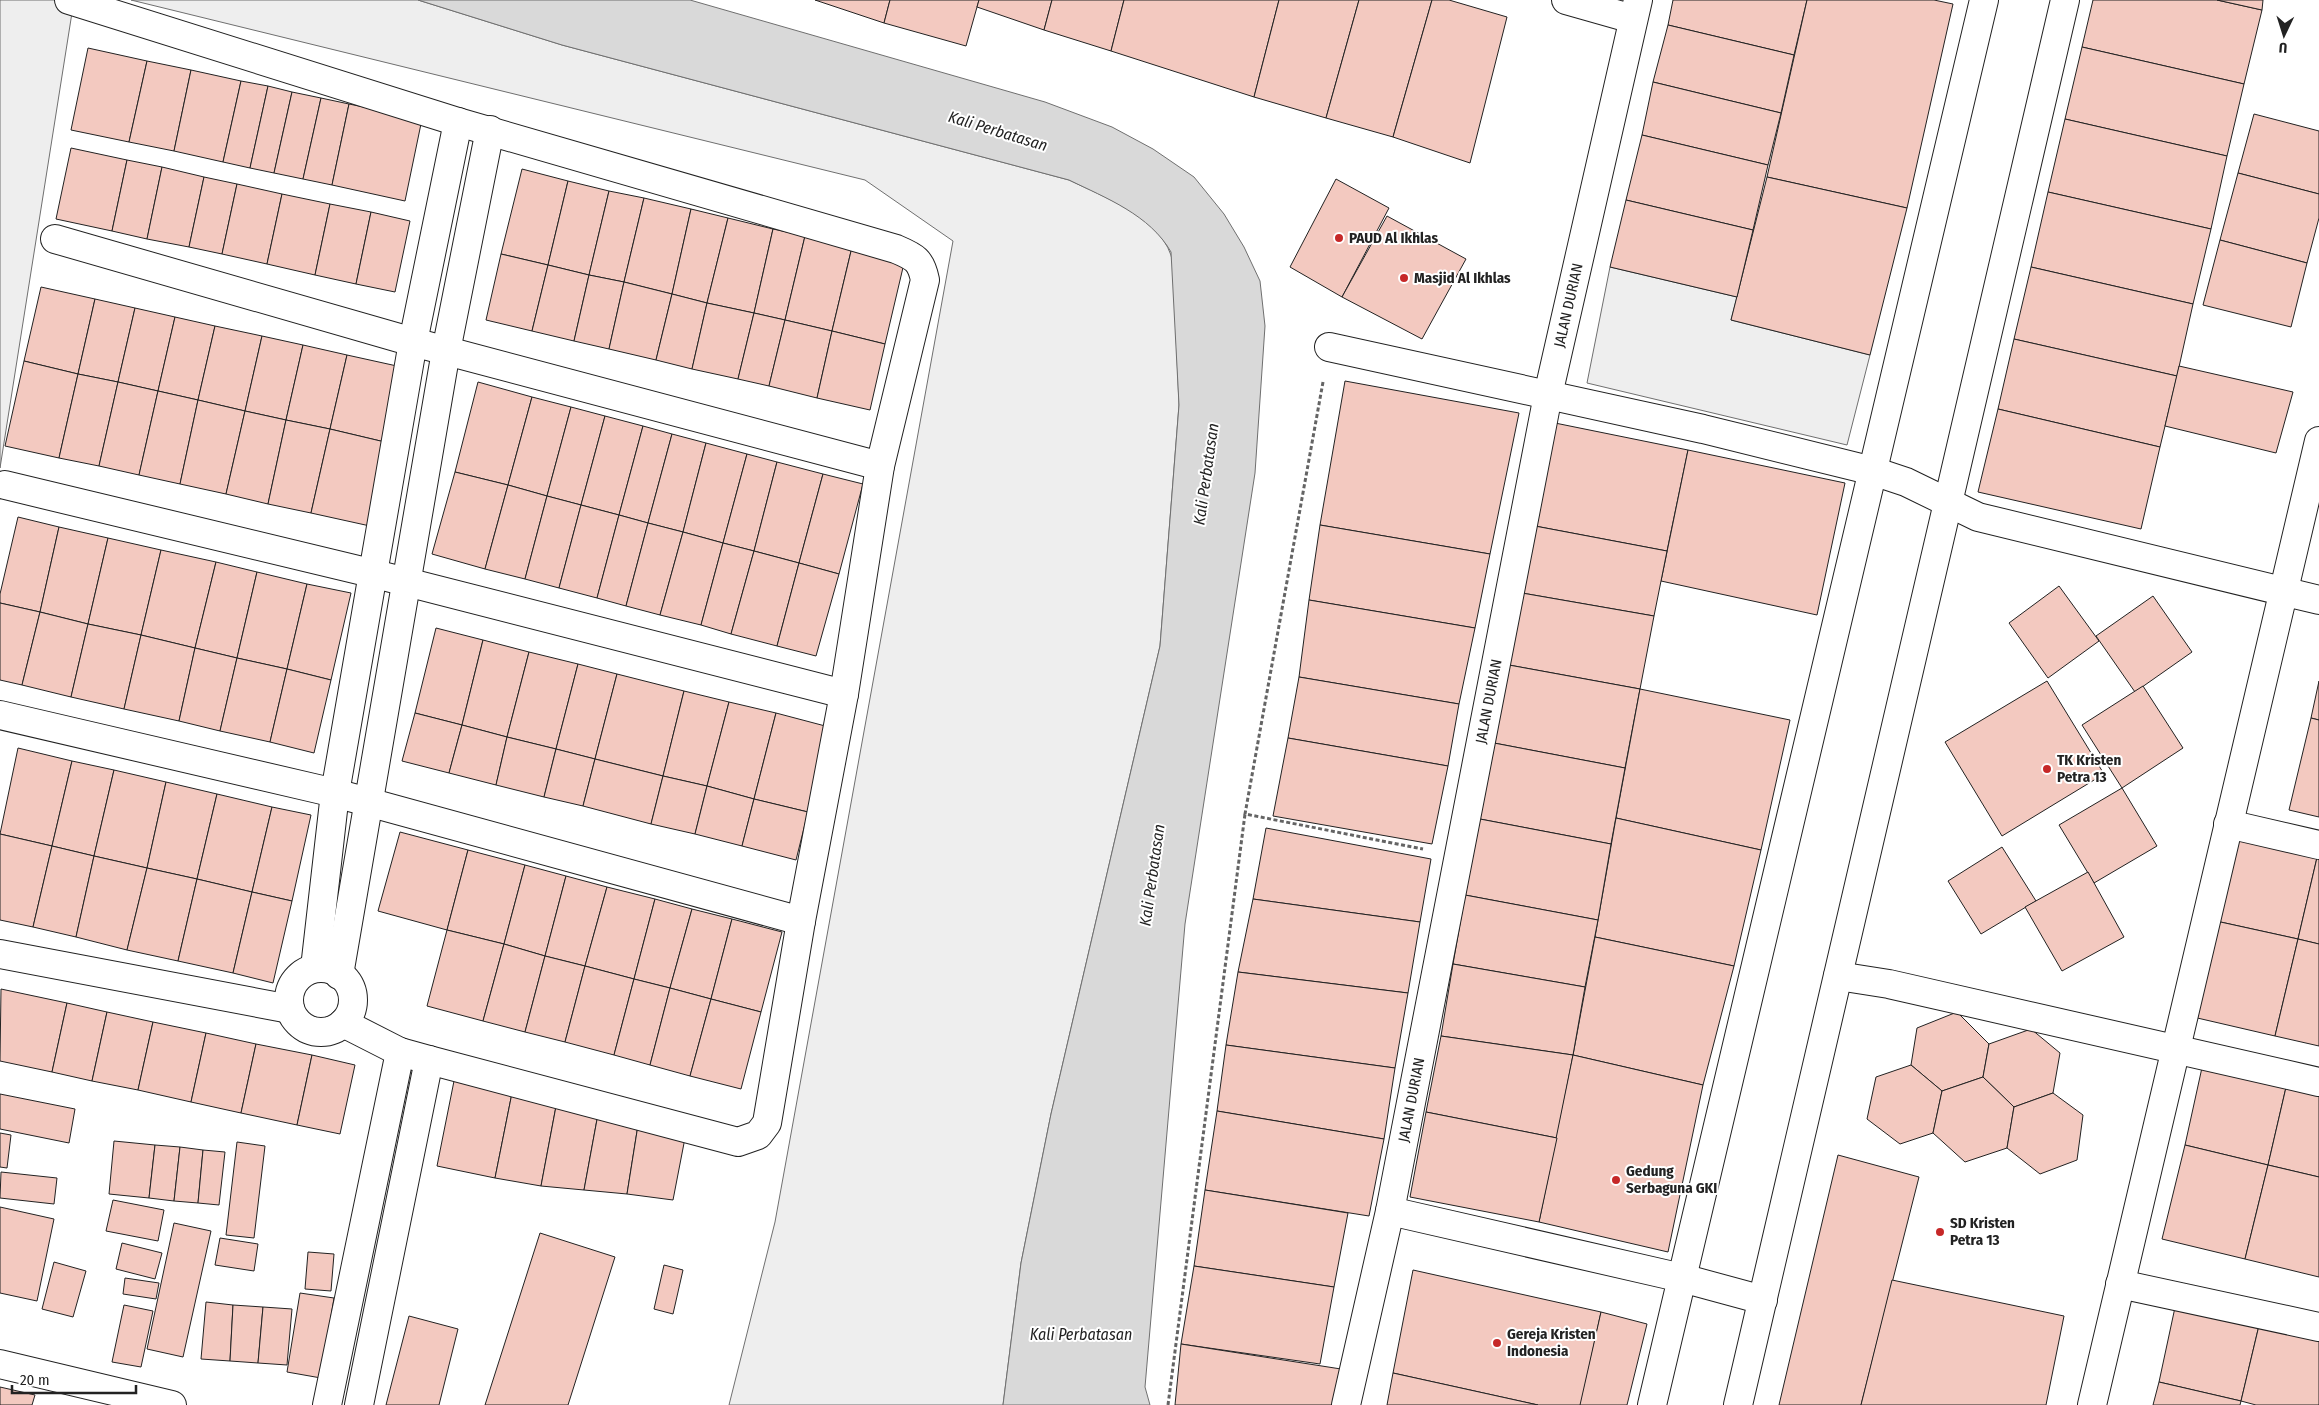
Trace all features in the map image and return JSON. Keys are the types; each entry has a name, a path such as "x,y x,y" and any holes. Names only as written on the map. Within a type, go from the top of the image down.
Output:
{"street":[{"path":"70,0 458,122 896,249 917,260 922,265 924,280 880,466 844,694 801,921 767,1123 758,1135 738,1142 429,1060 400,1052 343,1023"},
{"path":"1566,0 1636,9"},
{"path":"1652,1405 1984,0"},
{"path":"1738,1405 2065,0"},
{"name":"JALAN DURIAN","path":"1346,1405 1390,1211 1548,395 1636,9"},
{"path":"327,971 335,793 375,574 413,342 458,122"},
{"path":"327,971 368,802 446,351 490,130"},
{"path":"55,239 413,342 880,466"},
{"path":"1329,347 1703,429 1872,471 1906,482 1978,517 2319,600"},
{"path":"2092,1405 2319,441"},
{"path":"5,484 407,582 844,694"},
{"path":"0,715 335,793 801,921"},
{"path":"2228,824 2319,845"},
{"path":"0,954 290,1009"},
{"path":"327,971 347,982 352,992 353,1004 343,1023 334,1030 324,1032 313,1031 302,1026 294,1019 290,1009 289,998 292,987 298,978 327,971"},
{"path":"1838,976 1889,984 2319,1082"},
{"path":"328,1405 400,1052"},
{"path":"359,1405 429,1060"},
{"path":"1390,1211 1682,1278 1763,1300"},
{"path":"2120,1284 2319,1327"},
{"path":"0,1364 172,1405"}],"path":[{"path":"1168,1405 1245,816 1329,347"},
{"path":"1245,816 1458,856"}],"shaded area":[{"path":"0,0 74,0 0,468"},
{"path":"131,0 418,0 562,45 1069,180 1132,212 1159,234 1168,248 1173,263 1179,405 1160,646 1051,1114 1021,1263 1003,1405 729,1405 775,1222 953,241 865,180"},
{"path":"1610,267 1737,297 1731,320 1870,355 1847,445 1587,383"}],"water":[{"name":"Kali Perbatasan","path":"418,0 690,0 1045,102 1112,127 1153,149 1194,177 1224,214 1244,247 1260,281 1265,326 1255,473 1185,924 1145,1387 1150,1405 1003,1405 1021,1263 1051,1114 1160,646 1179,405 1171,252 1162,239 1139,218 1112,201 1069,180 562,45"}],"building":[{"path":"815,0 890,0 884,23"},
{"path":"890,0 979,0 966,46 884,23"},
{"path":"979,0 1052,0 1044,30 977,7"},
{"path":"1052,0 1124,0 1111,51 1044,30"},
{"path":"1124,0 1279,0 1254,97 1111,51"},
{"path":"1279,0 1359,0 1326,118 1254,97"},
{"path":"1359,0 1432,0 1393,137 1326,118"},
{"path":"1432,0 1449,0 1507,17 1470,163 1393,137"},
{"path":"1673,0 1807,0 1794,55 1668,25"},
{"path":"1807,0 1934,0 1953,4 1907,208 1767,177"},
{"path":"2093,0 2217,0 2262,10 2244,84 2082,47"},
{"path":"2217,0 2263,0 2262,10"},
{"path":"1668,25 1794,55 1781,113 1653,82"},
{"path":"2082,47 2244,84 2227,156 2065,119"},
{"path":"88,48 147,61 129,142 71,130"},
{"path":"147,61 191,70 174,151 129,142"},
{"path":"191,70 241,81 223,162 174,151"},
{"path":"241,81 268,86 250,168 223,162"},
{"path":"1653,82 1781,113 1768,165 1642,135"},
{"path":"268,86 292,92 274,173 250,168"},
{"path":"292,92 321,98 303,179 274,173"},
{"path":"321,98 349,104 332,185 303,179"},
{"path":"349,104 422,119 405,201 332,185"},
{"path":"2254,114 2319,131 2319,194 2238,173"},
{"path":"2065,119 2227,156 2211,229 2048,192"},
{"path":"1642,135 1768,165 1753,230 1626,200"},
{"path":"71,148 127,160 112,231 56,219"},
{"path":"127,160 162,167 147,239 112,231"},
{"path":"162,167 204,177 189,247 147,239"},
{"path":"522,169 568,181 548,265 501,254"},
{"path":"2238,173 2319,194 2319,218 2307,263 2220,240"},
{"path":"204,177 237,184 222,254 189,247"},
{"path":"1767,177 1907,208 1870,355 1731,320"},
{"name":"PAUD Al Ikhlas","path":"1336,179 1389,208 1342,297 1290,267"},
{"path":"568,181 609,191 589,275 548,265"},
{"path":"237,184 282,194 267,264 222,254"},
{"path":"609,191 644,198 624,282 589,275"},
{"path":"2048,192 2211,229 2193,304 2031,267"},
{"path":"282,194 330,204 315,275 267,264"},
{"path":"644,198 691,209 672,294 624,282"},
{"path":"1626,200 1753,230 1737,297 1610,267"},
{"path":"330,204 371,212 356,284 315,275"},
{"path":"691,209 728,218 707,303 672,294"},
{"path":"371,212 410,221 395,292 356,284"},
{"name":"Masjid Al Ikhlas","path":"1387,216 1466,259 1422,339 1342,297"},
{"path":"728,218 773,229 754,313 707,303"},
{"path":"773,229 805,236 785,320 754,313"},
{"path":"805,236 852,247 832,331 785,320"},
{"path":"2220,240 2307,263 2291,327 2203,305"},
{"path":"852,247 905,259 885,344 832,331"},
{"path":"501,254 548,265 532,331 486,320"},
{"path":"548,265 589,275 574,341 532,331"},
{"path":"2031,267 2193,304 2177,376 2014,339"},
{"path":"589,275 624,282 609,349 574,341"},
{"path":"624,282 672,294 656,360 609,349"},
{"path":"41,287 95,299 78,374 24,361"},
{"path":"672,294 707,303 692,369 656,360"},
{"path":"95,299 135,308 118,382 78,374"},
{"path":"707,303 754,313 738,379 692,369"},
{"path":"135,308 175,317 158,391 118,382"},
{"path":"754,313 785,320 769,386 738,379"},
{"path":"175,317 215,326 198,400 158,391"},
{"path":"785,320 832,331 817,398 769,386"},
{"path":"215,326 262,336 245,411 198,400"},
{"path":"832,331 885,344 870,410 817,398"},
{"path":"262,336 303,345 286,420 245,411"},
{"path":"2014,339 2177,376 2160,447 1998,409"},
{"path":"303,345 347,355 330,429 286,420"},
{"path":"347,355 406,368 389,443 330,429"},
{"path":"24,361 78,374 59,458 5,446"},
{"path":"2179,366 2293,392 2276,453 2165,426"},
{"path":"78,374 118,382 99,466 59,458"},
{"path":"1345,381 1519,413 1490,554 1320,525"},
{"path":"118,382 158,391 139,475 99,466"},
{"path":"478,382 532,397 508,485 455,472"},
{"path":"158,391 198,400 180,484 139,475"},
{"path":"532,397 571,407 547,496 508,485"},
{"path":"198,400 245,411 226,494 180,484"},
{"path":"571,407 605,416 581,505 547,496"},
{"path":"1998,409 2160,447 2141,529 1978,492"},
{"path":"245,411 286,420 268,504 226,494"},
{"path":"605,416 643,426 619,515 581,505"},
{"path":"286,420 330,429 311,513 268,504"},
{"path":"1555,423 1688,450 1667,551 1535,526"},
{"path":"643,426 672,434 648,523 619,515"},
{"path":"330,429 389,443 370,526 311,513"},
{"path":"672,434 706,443 683,532 648,523"},
{"path":"706,443 747,454 723,543 683,532"},
{"path":"1688,450 1845,483 1817,615 1661,581"},
{"path":"747,454 777,462 754,551 723,543"},
{"path":"777,462 823,474 799,563 754,551"},
{"path":"455,472 508,485 485,569 432,554"},
{"path":"823,474 863,484 839,574 799,563"},
{"path":"508,485 547,496 525,579 485,569"},
{"path":"547,496 581,505 559,588 525,579"},
{"path":"581,505 619,515 597,598 559,588"},
{"path":"619,515 648,523 626,606 597,598"},
{"path":"18,517 59,527 40,612 0,603 0,594"},
{"path":"648,523 683,532 660,615 626,606"},
{"path":"1320,525 1490,554 1475,628 1309,600"},
{"path":"1535,526 1667,551 1654,616 1522,593"},
{"path":"59,527 108,538 88,624 40,612"},
{"path":"683,532 723,543 701,625 660,615"},
{"path":"108,538 161,550 141,635 88,624"},
{"path":"723,543 754,551 731,634 701,625"},
{"path":"161,550 216,562 195,648 141,635"},
{"path":"754,551 799,563 777,646 731,634"},
{"path":"216,562 257,572 237,658 195,648"},
{"path":"799,563 839,574 816,656 777,646"},
{"path":"257,572 307,584 287,669 237,658"},
{"path":"307,584 351,593 331,680 287,669"},
{"path":"2059,586 2099,641 2048,678 2009,623"},
{"path":"1522,593 1654,616 1640,689 1509,665"},
{"path":"2153,596 2192,652 2135,692 2096,636"},
{"path":"1309,600 1475,628 1459,704 1299,677"},
{"path":"0,603 40,612 22,685 0,680"},
{"path":"40,612 88,624 71,697 22,685"},
{"path":"88,624 141,635 124,709 71,697"},
{"path":"436,628 483,640 462,725 415,713"},
{"path":"141,635 195,648 179,721 124,709"},
{"path":"483,640 529,652 507,737 462,725"},
{"path":"195,648 237,658 220,731 179,721"},
{"path":"529,652 578,664 556,749 507,737"},
{"path":"237,658 287,669 270,742 220,731"},
{"path":"578,664 617,674 595,759 556,749"},
{"path":"1509,665 1640,689 1625,768 1494,743"},
{"path":"287,669 331,680 314,753 270,742"},
{"path":"617,674 684,691 663,776 595,759"},
{"path":"1299,677 1459,704 1448,766 1288,738"},
{"name":"TK Kristen Petra 13","path":"2047,681 2104,774 2002,836 1945,742"},
{"path":"2319,681 2319,720 2311,718"},
{"path":"2143,686 2183,748 2122,788 2082,725"},
{"path":"1640,689 1790,720 1761,850 1616,818"},
{"path":"684,691 729,702 707,786 663,776"},
{"path":"729,702 776,713 754,799 707,786"},
{"path":"415,713 462,725 449,773 402,761"},
{"path":"776,713 829,727 808,812 754,799"},
{"path":"2311,718 2319,720 2319,817 2289,810"},
{"path":"462,725 507,737 496,785 449,773"},
{"path":"507,737 556,749 544,797 496,785"},
{"path":"1288,738 1448,766 1432,844 1273,816"},
{"path":"1494,743 1625,768 1611,844 1480,819"},
{"path":"18,748 72,761 52,846 0,834"},
{"path":"556,749 595,759 583,806 544,797"},
{"path":"595,759 663,776 651,824 583,806"},
{"path":"72,761 114,770 94,856 52,846"},
{"path":"114,770 166,782 147,868 94,856"},
{"path":"663,776 707,786 695,834 651,824"},
{"path":"166,782 217,794 197,879 147,868"},
{"path":"707,786 754,799 742,846 695,834"},
{"path":"2122,788 2157,846 2094,883 2059,825"},
{"path":"217,794 272,807 252,892 197,879"},
{"path":"754,799 808,812 796,860 742,846"},
{"path":"272,807 311,815 292,901 252,892"},
{"path":"1616,818 1761,850 1734,966 1595,937"},
{"path":"1480,819 1611,844 1598,920 1465,895"},
{"path":"1266,828 1431,859 1420,922 1253,899"},
{"path":"2236,831 2319,849 2298,939 2216,921"},
{"path":"400,832 468,850 447,930 378,911"},
{"path":"0,834 52,846 33,927 0,920"},
{"path":"52,846 94,856 76,937 33,927"},
{"path":"2002,847 2036,901 1981,934 1948,881"},
{"path":"2319,849 2319,944 2298,939"},
{"path":"468,850 525,865 504,944 447,930"},
{"path":"94,856 147,868 127,950 76,937"},
{"path":"525,865 566,876 545,956 504,944"},
{"path":"147,868 197,879 178,961 127,950"},
{"path":"2088,872 2124,937 2062,971 2025,907"},
{"path":"566,876 607,887 585,966 545,956"},
{"path":"197,879 252,892 233,973 178,961"},
{"path":"607,887 655,899 634,979 585,966"},
{"path":"252,892 292,901 273,983 233,973"},
{"path":"1465,895 1598,920 1585,987 1453,964"},
{"path":"655,899 692,909 670,988 634,979"},
{"path":"1253,899 1420,922 1408,993 1238,972"},
{"path":"692,909 732,919 711,999 670,988"},
{"path":"732,919 782,932 761,1012 711,999"},
{"path":"2216,921 2298,939 2275,1036 2193,1017"},
{"path":"447,930 504,944 483,1021 427,1006"},
{"path":"1595,937 1734,966 1703,1085 1573,1055"},
{"path":"2298,939 2319,944 2319,1046 2275,1036"},
{"path":"504,944 545,956 525,1032 483,1021"},
{"path":"545,956 585,966 565,1042 525,1032"},
{"path":"1453,964 1585,987 1573,1055 1441,1036"},
{"path":"585,966 634,979 614,1055 565,1042"},
{"path":"1238,972 1408,993 1395,1068 1226,1045"},
{"path":"634,979 670,988 650,1065 614,1055"},
{"path":"670,988 711,999 690,1076 650,1065"},
{"path":"1,989 67,1003 52,1072 0,1061"},
{"path":"711,999 761,1012 741,1089 690,1076"},
{"path":"67,1003 107,1012 92,1081 52,1072"},
{"path":"107,1012 153,1022 138,1090 92,1081"},
{"path":"1957,1012 1989,1044 1983,1077 1942,1091 1911,1065 1917,1028"},
{"path":"153,1022 206,1033 191,1102 138,1090"},
{"path":"2031,1029 2060,1053 2053,1093 2014,1107 1983,1077 1989,1044"},
{"path":"206,1033 256,1044 241,1113 191,1102"},
{"path":"1441,1036 1573,1055 1557,1138 1426,1112"},
{"path":"256,1044 312,1055 297,1125 241,1113"},
{"path":"1226,1045 1395,1068 1384,1139 1217,1111"},
{"path":"312,1055 355,1065 340,1134 297,1125"},
{"name":"Gedung Serbaguna GKI","path":"1573,1055 1703,1085 1668,1252 1539,1222"},
{"path":"2203,1063 2287,1083 2268,1165 2185,1145"},
{"path":"1911,1065 1942,1091 1933,1133 1900,1144 1867,1119 1876,1077"},
{"path":"1983,1077 2014,1107 2007,1148 1965,1162 1933,1133 1942,1091"},
{"path":"454,1081 512,1093 495,1178 437,1166"},
{"path":"2287,1083 2319,1091 2319,1177 2268,1165"},
{"path":"512,1093 557,1101 541,1186 495,1178"},
{"path":"2053,1093 2083,1115 2077,1160 2040,1174 2007,1148 2014,1107"},
{"path":"0,1094 75,1109 69,1143 0,1129"},
{"path":"557,1101 598,1114 584,1190 541,1186"},
{"path":"1217,1111 1384,1139 1369,1216 1205,1190"},
{"path":"1426,1112 1557,1138 1539,1222 1410,1197"},
{"path":"598,1114 638,1125 627,1194 584,1190"},
{"path":"638,1125 685,1138 673,1200 627,1194"},
{"path":"0,1133 11,1135 7,1168 0,1167"},
{"path":"114,1141 155,1145 149,1198 109,1194"},
{"path":"237,1142 265,1146 254,1238 226,1235"},
{"path":"155,1145 180,1147 174,1201 149,1198"},
{"path":"2185,1145 2268,1165 2245,1259 2162,1239"},
{"path":"180,1147 203,1150 198,1203 174,1201"},
{"path":"203,1150 225,1152 219,1205 198,1203"},
{"name":"SD Kristen Petra 13","path":"1838,1155 1919,1177 1861,1405 1779,1405"},
{"path":"2268,1165 2319,1177 2319,1277 2245,1259"},
{"path":"1,1172 57,1178 54,1204 0,1198"},
{"path":"1205,1190 1348,1213 1334,1287 1194,1266"},
{"path":"113,1200 164,1210 158,1241 106,1231"},
{"path":"0,1207 54,1219 37,1301 0,1293"},
{"path":"174,1223 211,1231 183,1357 147,1349"},
{"path":"540,1233 615,1257 568,1405 485,1405"},
{"path":"220,1238 258,1244 254,1271 215,1265"},
{"path":"122,1243 162,1253 155,1279 116,1269"},
{"path":"308,1252 334,1254 331,1291 305,1289"},
{"path":"54,1262 86,1271 73,1317 42,1309"},
{"path":"664,1265 683,1270 673,1314 654,1309"},
{"path":"1194,1266 1334,1287 1320,1364 1181,1344"},
{"name":"Gereja Kristen Indonesia","path":"1413,1270 1601,1312 1581,1405 1538,1405 1393,1373"},
{"path":"125,1278 159,1283 156,1299 123,1294"},
{"path":"1892,1280 2064,1316 2046,1405 1861,1405"},
{"path":"300,1293 334,1298 321,1378 287,1372"},
{"path":"2177,1298 2261,1317 2241,1401 2159,1382"},
{"path":"206,1302 233,1305 230,1361 201,1359"},
{"path":"124,1305 153,1311 141,1367 112,1362"},
{"path":"233,1305 263,1307 258,1363 230,1361"},
{"path":"263,1307 292,1309 287,1365 258,1363"},
{"path":"1601,1312 1647,1324 1627,1405 1580,1405"},
{"path":"409,1316 458,1329 439,1405 386,1405"},
{"path":"2261,1317 2319,1331 2319,1405 2256,1405 2241,1401"},
{"path":"1181,1344 1341,1369 1333,1405 1175,1405"},
{"path":"1393,1373 1538,1405 1387,1405"},
{"path":"2159,1382 2241,1401 2240,1405 2153,1405"},
{"path":"0,1387 35,1395 32,1405 0,1405"}],"place":[{"name":"PAUD Al Ikhlas","path":"1339,238"},
{"name":"Masjid Al Ikhlas","path":"1404,278"},
{"name":"TK Kristen Petra 13","path":"2047,769"},
{"name":"Gedung Serbaguna GKI","path":"1616,1180"},
{"name":"SD Kristen Petra 13","path":"1940,1232"},
{"name":"Gereja Kristen Indonesia","path":"1497,1343"}]}
